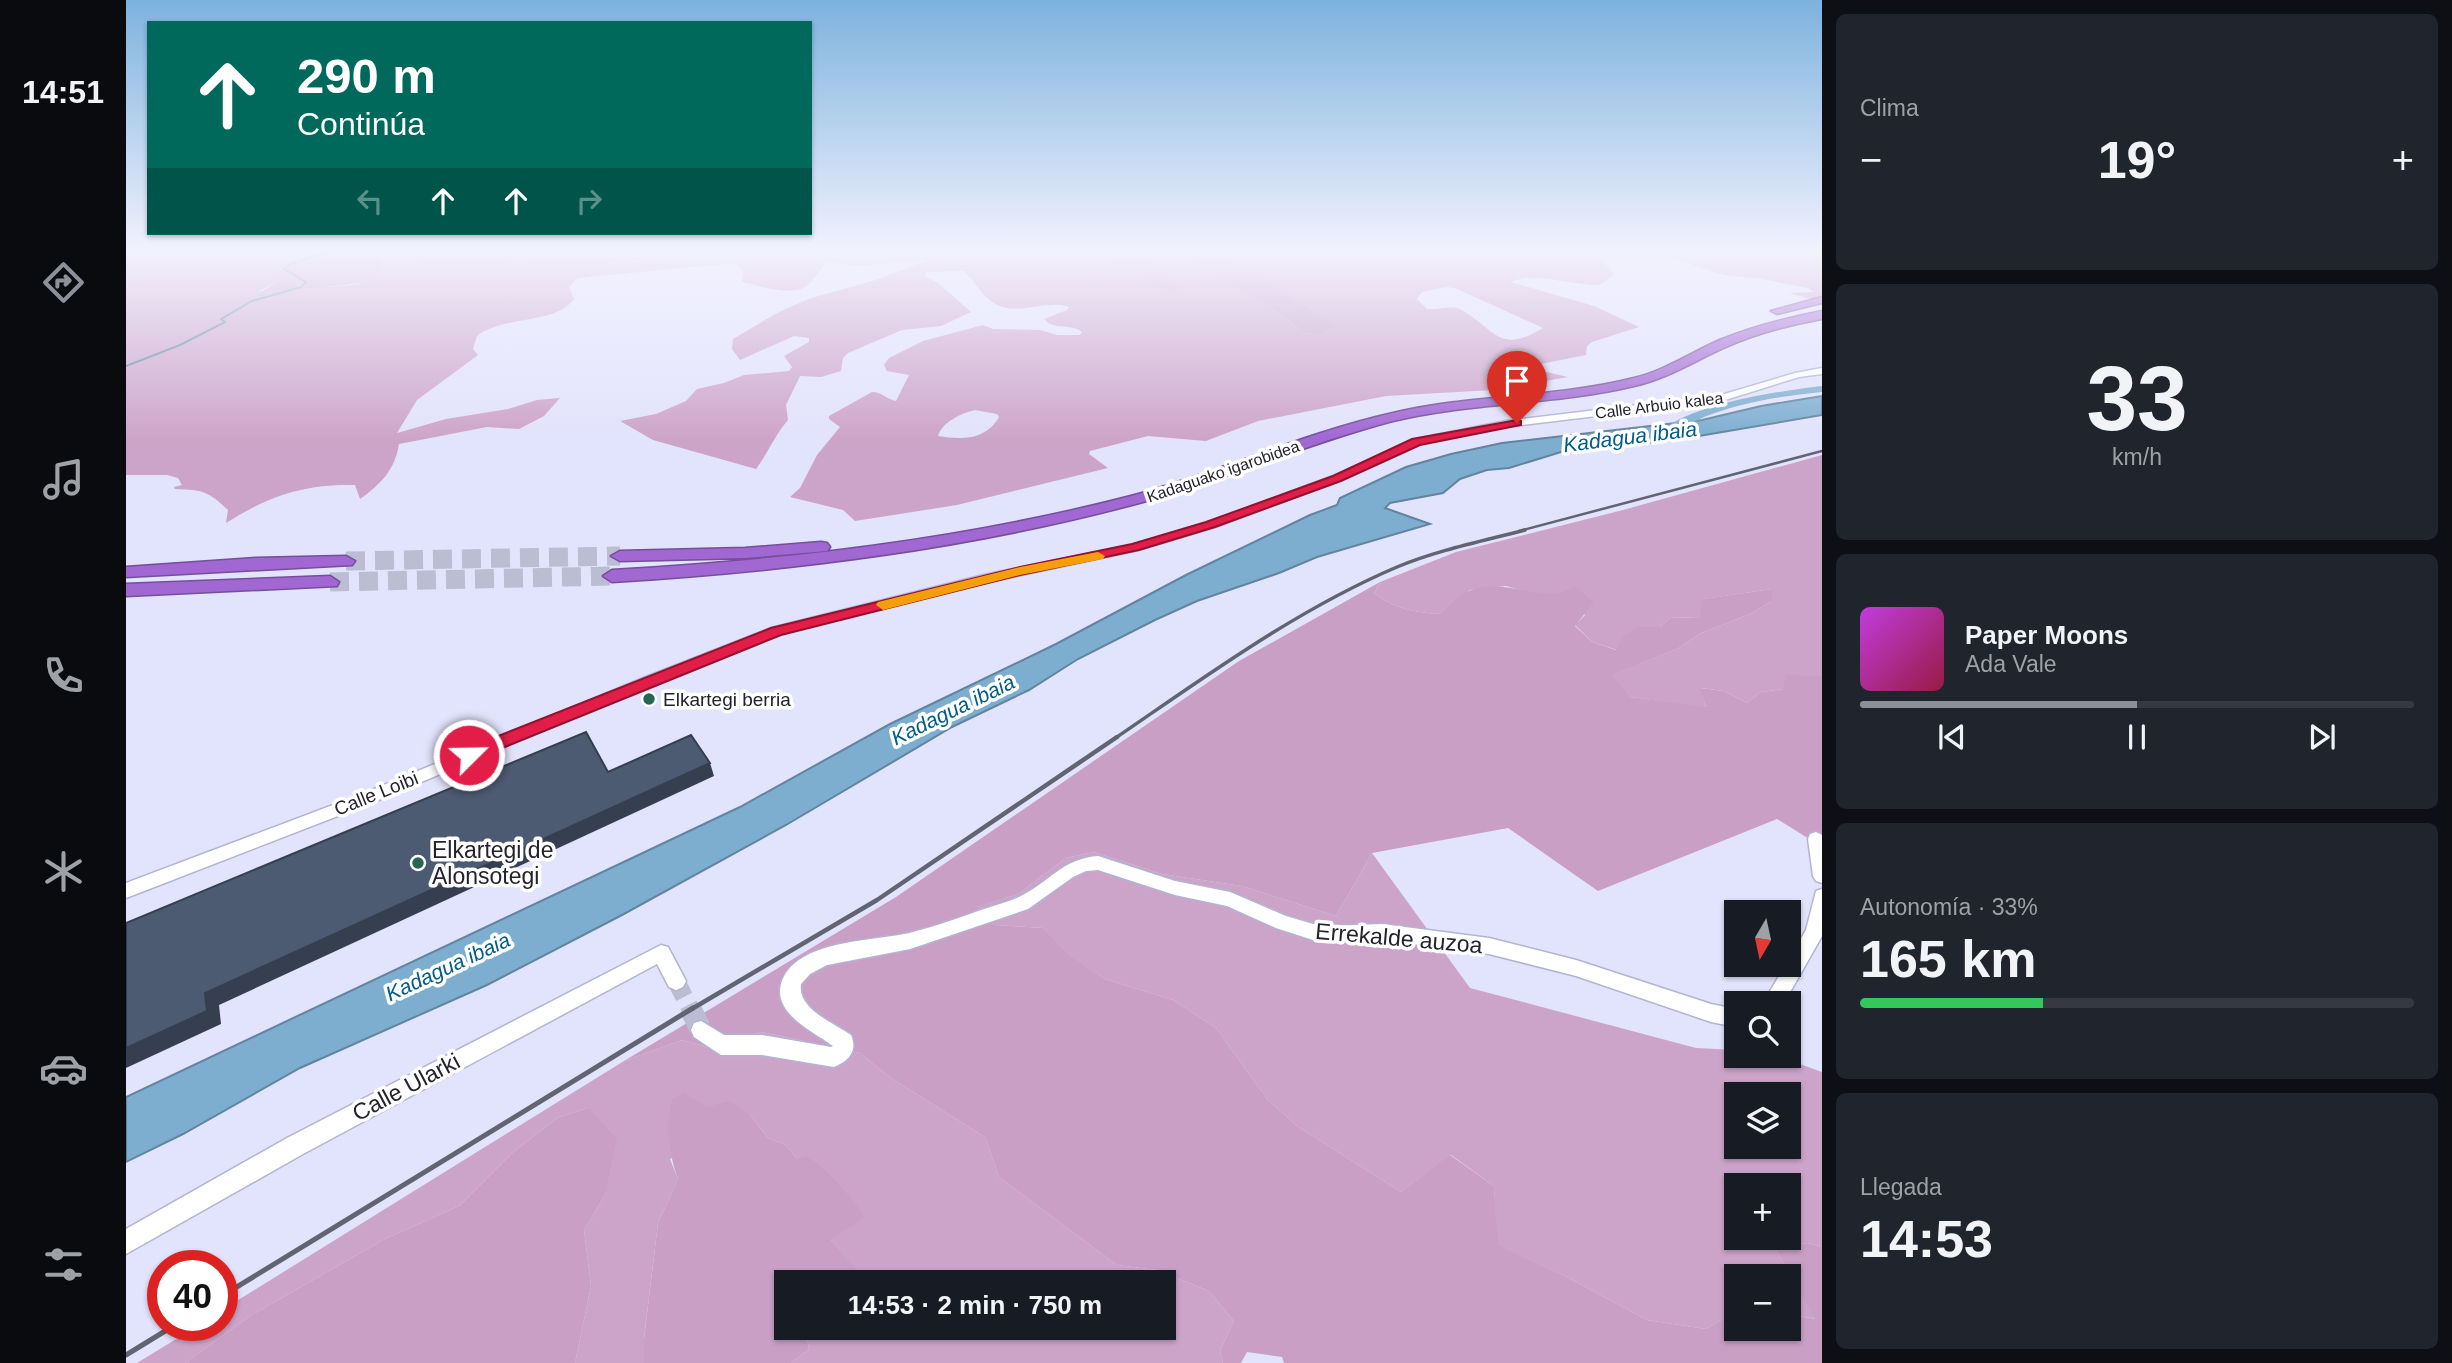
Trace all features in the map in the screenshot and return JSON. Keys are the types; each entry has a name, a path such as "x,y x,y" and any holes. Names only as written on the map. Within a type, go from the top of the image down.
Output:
{"highway":[{"path":"1757,323 1786,313"},
{"name":"Kadaguako igarobidea","path":"1538,394 1628,375 1658,364 1713,334 1803,313"},
{"name":"Kadaguako igarobidea","path":"620,556 745,553 836,545 931,533 1030,515 1101,498 1326,425 1419,407 1599,390 1647,379 1757,323 1822,318"},
{"name":"Kadaguako igarobidea","path":"612,576 788,564 906,550 1025,527 1141,499 1338,431 1419,407"},
{"path":"126,572 346,561"},
{"path":"126,590 330,582"}],"street":[{"name":"Calle Arbuio kalea","path":"984,579 1134,548 1211,525 1337,478 1410,444 1517,423 1722,398 1798,374 1822,371"},
{"name":"Calle Loibi","path":"126,891 368,797 746,641 984,579"},
{"path":"1816,839 1822,876"},
{"name":"Errekalde auzoa","path":"701,1030 721,1045 762,1045 834,1057 844,1049 844,1042 804,1013 793,1001 790,991 794,978 808,964 859,948 907,942 1022,904 1037,897 1062,873 1087,863 1110,866 1175,888 1230,899 1282,922 1313,932 1382,932 1489,946 1576,968 1724,1016"},
{"path":"1780,991 1815,932 1822,896"},
{"name":"Calle Ularki","path":"126,1242 295,1146 661,953 677,981"}],"shaded area":[{"path":"126,313 556,313 500,325 477,336 473,349 478,355 417,400 397,433 446,419 508,409 537,400 560,398 544,416 519,429 487,427 399,444 386,476 360,499 355,485 303,489 272,499 226,523 228,510 215,499 192,490 175,489 174,487 182,485 178,478 167,475 126,475"},
{"path":"777,313 970,313 941,326 902,330 848,353 843,358 841,371 821,377 800,376 786,405 788,420 756,469 653,440 620,421 656,414 686,401 697,389 744,375 789,371 792,367 784,356 809,342 809,338 794,336 740,360 732,349 733,339"},
{"path":"1060,313 1278,313 1305,333 1320,335 1334,326 1314,313 1465,313 1498,337 1516,339 1543,328 1509,313 1608,313 1639,327 1592,342 1587,346 1586,355 1525,367 1568,377 1493,390 1386,396 1258,421 1206,441 1148,436 1090,451 1089,454 1108,468 957,505 855,521 843,510 790,497 800,488 817,455 840,427 829,419 829,416 872,392 896,401 909,375 887,371 884,365 889,358 923,341 983,325 993,329 1040,330 1057,335 1080,335 1082,332 1053,325 1044,319","holes":["975,410 997,414 999,417 994,425 973,437 938,436 948,422"]},
{"path":"1278,313 1315,313 1335,326 1320,335 1305,333"},
{"path":"1822,455 1822,676 1813,676 1784,689 1761,692 1747,703 1724,691 1701,688 1706,708 1631,697 1611,675 1679,648 1699,634 1750,614 1772,601 1772,589 1704,599 1699,617 1670,618 1660,627 1637,627 1617,650 1592,642 1575,625 1585,615 1564,593 1537,595 1506,586 1470,590 1439,614 1405,609 1374,593 1380,582 1456,552 1623,510"},
{"path":"1380,582 1374,593 1390,603 1413,611 1439,614 1457,598 1482,587 1496,586 1549,593 1575,587 1594,602 1575,626 1592,642 1616,650 1622,638 1637,627 1660,627 1670,618 1699,617 1703,599 1772,589 1772,601 1750,614 1699,634 1679,648 1612,675 1631,697 1706,707 1700,688 1724,691 1747,703 1761,692 1783,689 1786,675 1822,676 1822,847 1777,819 1598,891 1508,828 1372,853 1336,916 1242,886 1162,874 1094,852 1066,858 1018,894 977,907 994,925 1044,928 1066,953 1105,979 1173,1000 1216,1028 1267,1099 1297,1126 1401,1192 1450,1155 1494,1186 1498,1245 1565,1276 1647,1320 1706,1329 1724,1318 1724,1341 1801,1341 1801,1316 1815,1319 1801,1294 1801,1264 1784,1264 1776,1250 1801,1250 1801,1244 1807,1243 1822,1247 1822,1363 1284,1363 1282,1357 1247,1352 1241,1363 1223,1363 1220,1351 1234,1321 1209,1291 1176,1278 1176,1270 1117,1265 999,1177 985,1137 891,1078 860,1053 762,1032 704,1046 682,1040 624,1061 896,897 1239,661"},
{"path":"1094,852 1162,874 1242,886 1336,916 1372,853 1470,988 1696,1048 1724,1049 1724,1068 1801,1068 1801,1064 1822,1072 1822,1247 1801,1244 1801,1173 1724,1173 1724,1250 1776,1250 1784,1264 1724,1264 1724,1318 1706,1329 1647,1320 1565,1276 1497,1245 1494,1186 1451,1155 1401,1192 1297,1126 1267,1099 1216,1028 1173,1000 1105,979 1065,953 1044,928 994,925 976,907 1018,894 1066,858"},
{"path":"762,1032 860,1053 891,1078 985,1137 999,1177 1117,1265 1157,1270 856,1270 831,1240 864,1216 797,1159 786,1145 768,1138 750,1115 670,1159 678,1179 658,1223 644,1338 644,1363 575,1363 591,1286 584,1230 604,1197 588,1108 557,1118 511,1154 459,1206 385,1239 238,1325 238,1300 624,1061 682,1040 704,1046"},
{"path":"684,1093 707,1107 729,1101 750,1115 768,1138 786,1145 797,1159 807,1156 824,1169 865,1217 831,1240 857,1270 774,1270 774,1340 807,1340 809,1349 791,1363 644,1363 644,1339 658,1223 678,1179 670,1149 672,1099"},
{"path":"588,1108 617,1139 604,1197 584,1230 591,1286 575,1363 185,1363 215,1341 238,1341 238,1325 250,1316 385,1239 459,1206 511,1154 557,1118"},
{"path":"1176,1278 1209,1291 1234,1321 1220,1351 1223,1363 791,1363 809,1349 807,1340 1176,1340"},
{"path":"1801,1293 1816,1319 1801,1316"},
{"path":"173,1341 215,1341 185,1363 137,1363"}],"water":[{"name":"Kadagua ibaia","path":"1822,396 1822,415 1693,437 1610,448 1574,448 1509,468 1487,470 1460,479 1443,493 1390,503 1385,508 1430,524 1317,557 1197,601 1155,620 1078,659 1029,690 952,727 786,825 622,915 487,985 300,1068 183,1134 126,1162 126,1097 740,807 890,724 1056,644 1186,575 1310,515 1337,505 1340,498 1406,467 1502,443 1702,420 1761,406"}],"building":[{"name":"Elkartegi de Alonsotegi","path":"586,732 608,772 691,735 710,763 205,993 207,1011 126,1048 126,923"}],"waterway":[{"path":"126,366 180,345 225,322 221,319 232,313"},
{"name":"Kadagua ibaia","path":"1669,429 1707,413 1744,402 1822,389"}],"tunnel":[{"path":"346,561 620,556"},
{"path":"330,582 612,576"},
{"path":"676,981 691,1010"},
{"path":"691,1010 701,1030"}],"railway":[{"path":"1519,531 1822,451"},
{"path":"1114,739 1252,646 1360,584 1428,556 1525,530"},
{"path":"690,1010 877,900 1117,737"},
{"path":"238,1286 693,1008"},
{"path":"126,1355 149,1341"}],"slow traffic":[{"path":"883,605 984,579 1098,556"}],"place":[{"name":"Elkartegi berria","path":"649,699"},
{"name":"Elkartegi de Alonsotegi","path":"418,863"}],"route":[{"path":"469,755 776,631 984,579 1134,548 1211,525 1337,478 1403,446 1517,423"}]}
